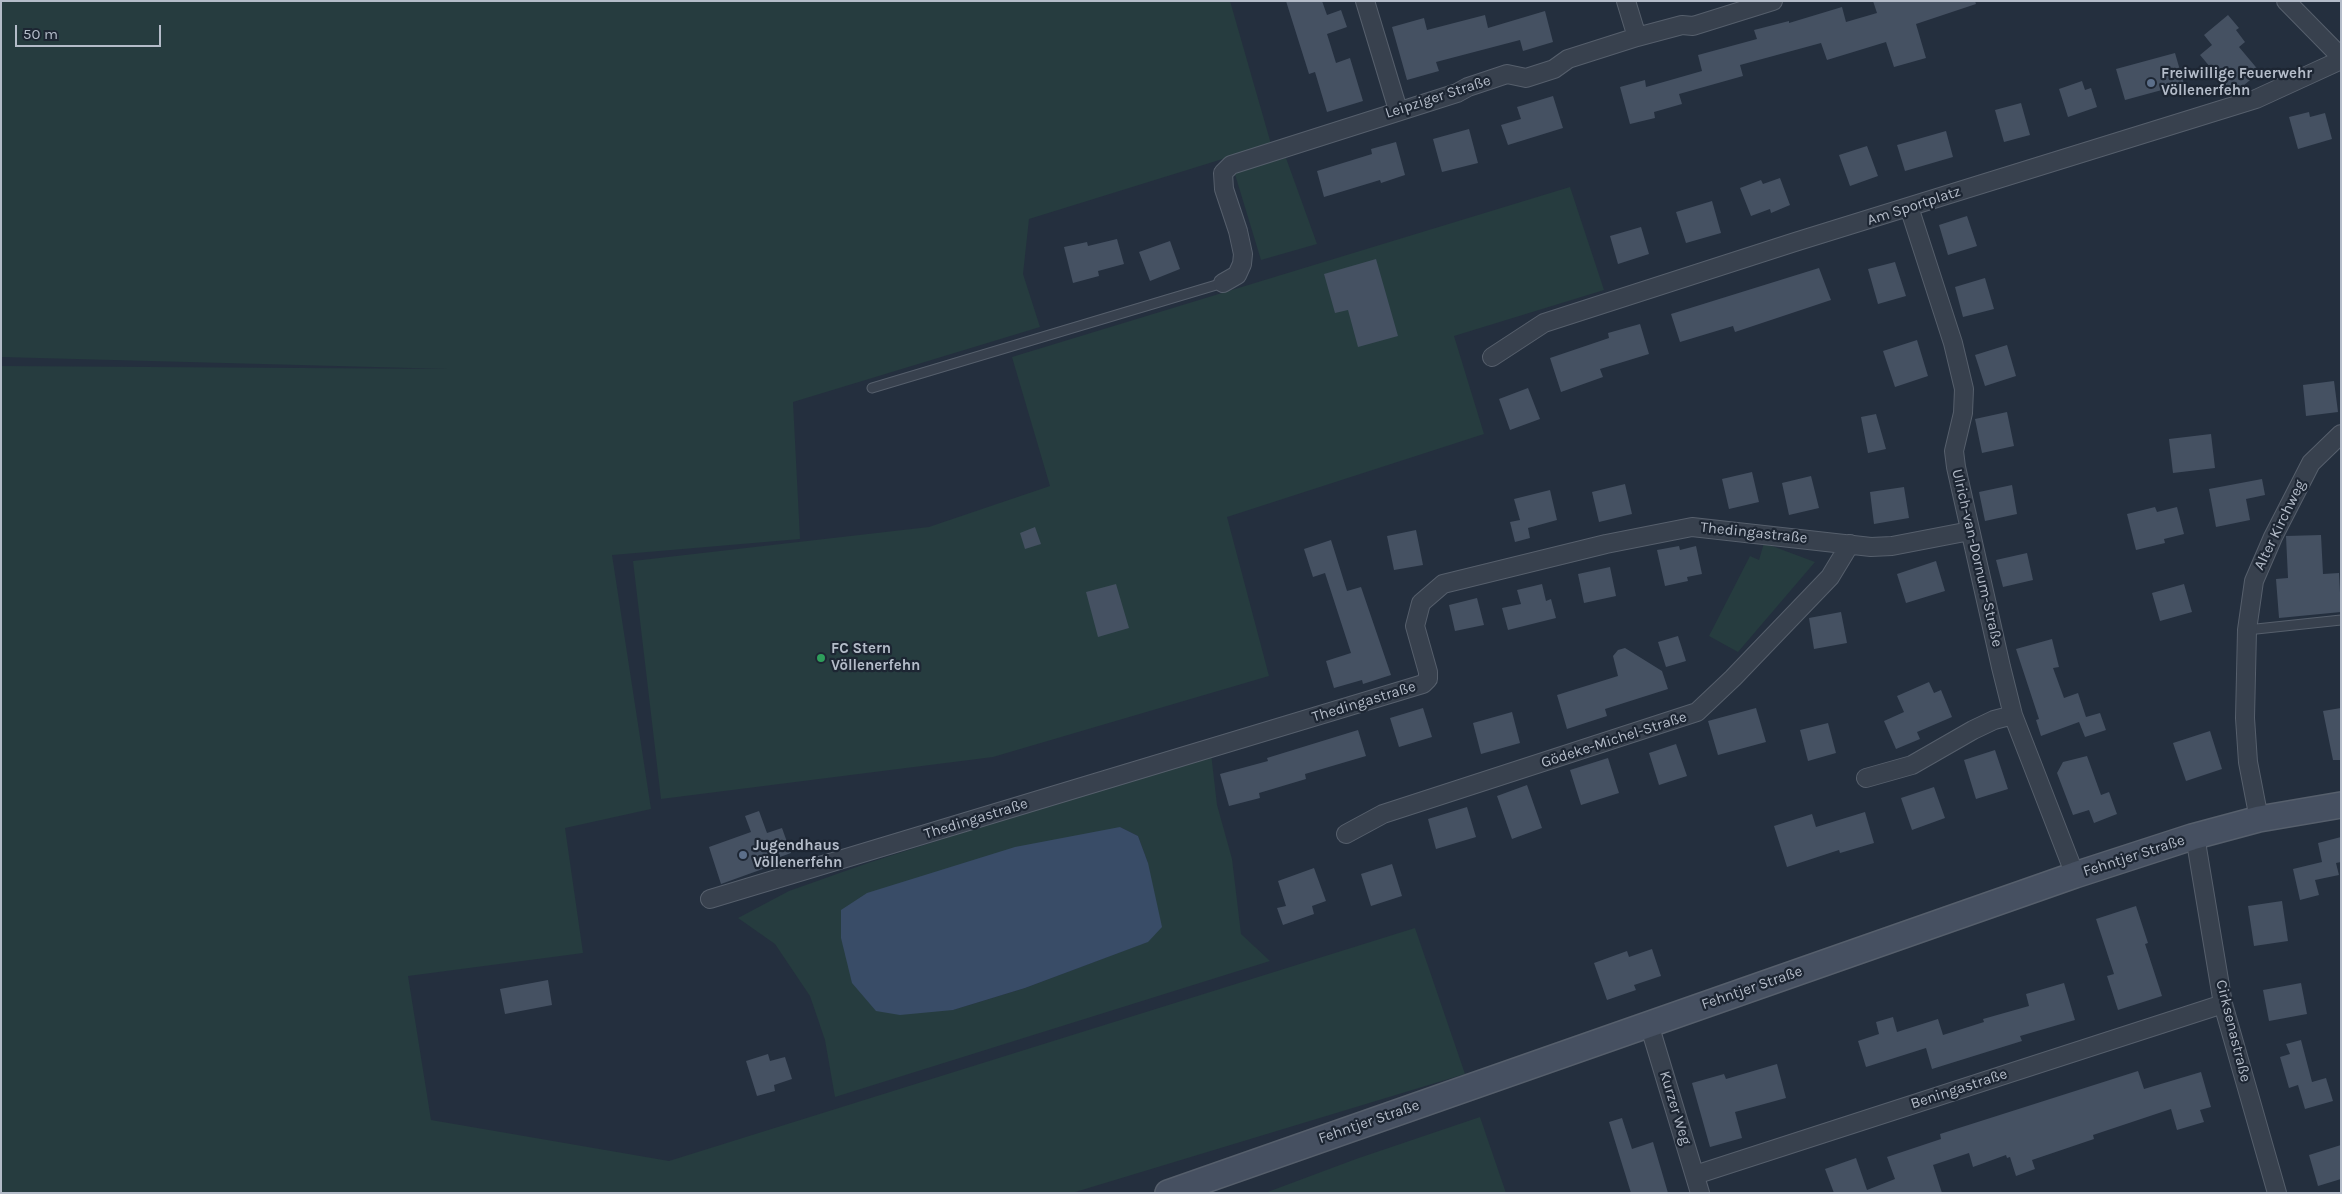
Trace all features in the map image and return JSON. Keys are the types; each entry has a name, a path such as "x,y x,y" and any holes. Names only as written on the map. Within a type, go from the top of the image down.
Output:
{"street":[{"path":"1365,1 1398,110"},
{"path":"1626,1 1637,38"},
{"name":"Leipziger Straße","path":"1223,283 1237,275 1242,264 1243,254 1238,231 1224,189 1223,173 1231,165 1398,110 1457,93 1468,87 1507,74 1526,78 1554,69 1568,59 1682,25 1693,26 1773,1"},
{"path":"2286,1 2341,59"},
{"name":"Am Sportplatz","path":"1492,357 1544,323 2256,99 2341,59"},
{"name":"Ulrich-van-Dornum-Straße","path":"1909,207 1950,334 1964,389 1963,413 1954,451 1956,467 2013,715 2075,875"},
{"name":"Alter Kirchweg","path":"2259,819 2248,762 2245,718 2247,630 2254,581 2272,537 2311,463 2341,434"},
{"name":"Thedingastraße","path":"710,899 1423,684 1428,679 1428,672 1415,626 1420,603 1442,584 1606,544 1692,527 1871,547 1892,546 1970,531"},
{"name":"Gödeke-Michel-Straße","path":"1346,834 1383,814 1697,712 1727,684 1830,577 1850,544"},
{"path":"1866,778 1912,765 1973,730 1994,720 2013,715"},
{"name":"Fehntjer Straße","path":"1168,1193 2075,875 2195,836 2259,819 2341,805"},
{"name":"Cirksenastraße","path":"2195,836 2223,1004 2278,1193"},
{"name":"Beningastraße","path":"1695,1175 2223,1004"},
{"name":"Kurzer Weg","path":"1649,1024 1700,1193"}],"lane":[{"path":"872,388 1223,283"},
{"path":"2247,630 2341,620"}],"green space":[{"path":"1,1 1230,1 1271,144 1029,219 1023,274 1040,327 793,402 800,539 612,555 651,809 565,828 583,953 408,976 431,1120 669,1161 1415,928 1465,1074 1072,1193 1,1193 1,366 449,369 1,357"},
{"path":"1286,158 1317,244 1261,260 1234,171"},
{"path":"1570,187 1604,290 1454,336 1484,434 1227,517 1269,676 993,757 661,799 633,561 929,527 1050,486 1012,357"},
{"path":"1764,543 1815,562 1738,652 1709,636 1750,556 1759,560"},
{"path":"1211,753 1217,805 1232,859 1241,934 1270,961 835,1097 825,1040 810,996 775,944 738,918 789,891 868,863","holes":["1120,827 1138,836 1148,863 1147,942 1025,988 953,1010"]},
{"path":"1480,1117 1506,1193 1265,1193 1356,1159"}],"water":[{"path":"1120,827 1138,836 1148,863 1162,927 1148,942 1025,988 953,1010 900,1015 876,1011 852,983 841,938 841,910 867,893 1015,847"}],"building":[{"path":"1286,1 1322,1 1327,15 1341,10 1347,27 1327,34 1336,63 1350,58 1363,101 1327,112 1315,72 1309,74"},
{"path":"1873,1 1975,1 1976,4 1916,24 1926,58 1894,67 1886,42 1827,60 1821,43 1740,65 1743,76 1679,94 1682,104 1654,112 1655,118 1630,124 1620,87 1645,80 1646,87 1702,71 1698,55 1757,39 1754,30 1789,21 1789,23 1842,7 1846,22 1877,13"},
{"path":"1545,11 1553,42 1523,51 1520,40 1436,62 1439,71 1407,80 1392,27 1424,18 1427,30 1485,15 1488,28"},
{"path":"2228,15 2239,28 2236,30 2245,42 2239,47 2260,72 2233,94 2200,55 2212,45 2204,35"},
{"path":"2175,53 2184,84 2125,100 2116,69"},
{"path":"2082,81 2085,90 2091,88 2097,107 2068,117 2059,89"},
{"path":"1553,96 1563,128 1508,145 1501,125 1521,119 1517,107"},
{"path":"2021,103 2030,135 2004,142 1995,110"},
{"path":"2309,112 2310,117 2325,113 2332,139 2298,149 2289,117"},
{"path":"1469,129 1478,163 1442,172 1433,139"},
{"path":"1946,131 1953,157 1905,171 1897,145"},
{"path":"1396,142 1405,175 1381,183 1380,180 1324,197 1317,171 1372,154 1371,149"},
{"path":"1867,146 1878,176 1850,186 1839,155"},
{"path":"1780,178 1790,205 1771,213 1770,209 1751,216 1740,188 1761,180 1763,184"},
{"path":"1712,201 1721,233 1686,243 1676,212"},
{"path":"1967,216 1977,246 1948,255 1939,225"},
{"path":"1641,227 1649,254 1618,264 1610,236"},
{"path":"1117,239 1124,264 1098,271 1099,276 1073,283 1064,247 1087,242 1088,246"},
{"path":"1170,241 1180,269 1150,281 1139,252"},
{"path":"1376,259 1398,336 1358,347 1348,310 1335,313 1324,274"},
{"path":"1895,262 1906,296 1878,304 1868,269"},
{"path":"1819,268 1831,300 1735,332 1733,326 1680,342 1671,314"},
{"path":"1985,278 1994,309 1963,317 1955,287"},
{"path":"1640,324 1649,354 1600,369 1603,377 1561,392 1550,358 1609,338 1608,333"},
{"path":"1917,340 1928,376 1895,387 1883,351"},
{"path":"2007,345 2016,376 1985,386 1975,355"},
{"path":"2334,381 2338,412 2306,416 2303,385"},
{"path":"1528,388 1540,419 1510,430 1499,399"},
{"path":"2007,412 2014,446 1982,453 1975,419"},
{"path":"1876,414 1886,449 1868,453 1861,417"},
{"path":"2211,434 2215,468 2173,473 2169,439"},
{"path":"1752,472 1759,502 1729,509 1722,479"},
{"path":"1811,476 1819,508 1789,515 1782,483"},
{"path":"2262,479 2265,495 2246,499 2250,520 2216,527 2209,489"},
{"path":"1625,484 1632,514 1599,522 1592,492"},
{"path":"2012,485 2017,514 1985,521 1979,492"},
{"path":"1904,487 1909,518 1874,524 1870,492"},
{"path":"1550,490 1557,520 1528,528 1530,538 1515,542 1510,522 1520,520 1514,499"},
{"path":"2155,507 2157,512 2177,507 2184,534 2164,539 2165,543 2136,550 2127,514"},
{"path":"1035,527 1041,544 1025,549 1020,533"},
{"path":"1416,530 1423,565 1394,570 1387,536"},
{"path":"2321,535 2323,574 2339,573 2341,612 2279,618 2276,579 2288,578 2286,536"},
{"path":"1331,540 1347,591 1361,587 1391,675 1363,684 1362,680 1334,688 1326,661 1351,653 1325,573 1313,577 1304,549"},
{"path":"1679,546 1680,550 1696,546 1702,574 1687,577 1688,581 1665,586 1657,550"},
{"path":"2027,553 2033,580 2003,587 1996,560"},
{"path":"1936,561 1945,591 1906,603 1897,574"},
{"path":"1610,567 1616,596 1584,603 1578,574"},
{"path":"1116,584 1129,628 1098,637 1086,592"},
{"path":"1542,584 1546,601 1551,599 1556,618 1508,630 1502,608 1521,604 1517,590"},
{"path":"2184,584 2192,612 2160,621 2152,593"},
{"path":"1477,598 1484,625 1455,631 1449,605"},
{"path":"1841,612 1847,643 1814,649 1809,618"},
{"path":"1678,636 1686,661 1666,667 1658,642"},
{"path":"2052,639 2059,667 2053,668 2064,698 2078,693 2086,717 2100,713 2106,730 2085,737 2079,722 2041,736 2036,720 2039,719 2016,649"},
{"path":"1625,648 1662,671 1668,689 1605,709 1607,716 1567,729 1557,695 1618,676 1613,656 1618,650"},
{"path":"1929,682 1934,693 1941,690 1952,717 1917,732 1920,739 1896,749 1884,721 1904,712 1897,696"},
{"path":"1423,708 1432,737 1399,747 1390,718"},
{"path":"1756,708 1766,742 1718,755 1708,721"},
{"path":"2341,708 2341,760 2333,760 2323,711"},
{"path":"1512,712 1520,743 1481,754 1473,723"},
{"path":"1828,723 1836,753 1808,761 1800,730"},
{"path":"1358,730 1366,756 1305,774 1306,779 1259,793 1260,798 1229,806 1220,774 1268,761 1267,758"},
{"path":"2210,731 2222,769 2186,781 2173,743"},
{"path":"1676,744 1687,776 1659,785 1649,753"},
{"path":"1995,750 2008,789 1976,799 1964,760"},
{"path":"2087,756 2101,795 2109,792 2117,814 2094,823 2089,810 2073,815 2057,773 2063,762"},
{"path":"1608,758 1619,793 1581,805 1570,770"},
{"path":"1527,785 1542,828 1512,839 1497,796"},
{"path":"1934,787 1945,818 1912,830 1901,798"},
{"path":"1467,807 1476,837 1436,849 1428,819"},
{"path":"759,811 767,833 782,828 791,853 769,861 771,866 721,884 709,847 751,832 745,816"},
{"path":"1865,812 1874,843 1840,853 1839,850 1787,867 1774,826 1812,814 1816,827"},
{"path":"2341,837 2341,862 2336,863 2339,875 2315,880 2319,895 2300,900 2293,869 2322,862 2318,843"},
{"path":"1392,864 1402,896 1371,906 1361,874"},
{"path":"1314,868 1326,901 1312,906 1314,914 1283,925 1277,908 1286,906 1278,881"},
{"path":"2282,901 2288,941 2254,946 2248,906"},
{"path":"2136,906 2148,943 2145,944 2162,996 2118,1010 2107,976 2114,974 2096,919"},
{"path":"1652,949 1661,976 1634,985 1636,990 1607,1000 1594,963 1627,951 1629,957"},
{"path":"548,980 552,1005 505,1014 500,989"},
{"path":"2064,983 2075,1020 2020,1036 2022,1041 1932,1069 1926,1048 1866,1067 1858,1041 1879,1034 1876,1022 1893,1017 1897,1032 1938,1019 1943,1035 1984,1022 1983,1019 2029,1006 2026,994"},
{"path":"2301,983 2307,1014 2269,1021 2263,990"},
{"path":"2301,1040 2312,1082 2326,1078 2333,1101 2305,1109 2298,1085 2289,1088 2280,1057 2290,1054 2286,1044"},
{"path":"768,1054 770,1061 785,1057 792,1079 774,1085 775,1091 757,1096 746,1061"},
{"path":"1777,1064 1786,1098 1735,1112 1742,1138 1710,1147 1692,1083 1724,1074 1726,1079"},
{"path":"2138,1071 2144,1089 2201,1072 2211,1107 2200,1110 2204,1122 2177,1130 2171,1109 2093,1135 2094,1139 2032,1160 2035,1169 2016,1176 2010,1157 2007,1158 2006,1155 1973,1167 1969,1153 1933,1165 1942,1193 1834,1193 1825,1169 1856,1158 1867,1190 1895,1179 1887,1157 1941,1139 1940,1134"},
{"path":"1622,1118 1632,1149 1653,1142 1668,1193 1631,1193 1609,1122"},
{"path":"2341,1145 2341,1179 2318,1186 2309,1155"}],"place":[{"name":"Freiwillige Feuerwehr Völlenerfehn","path":"2151,83"},
{"name":"FC Stern Völlenerfehn","path":"821,658"},
{"name":"Jugendhaus Völlenerfehn","path":"743,855"}]}
